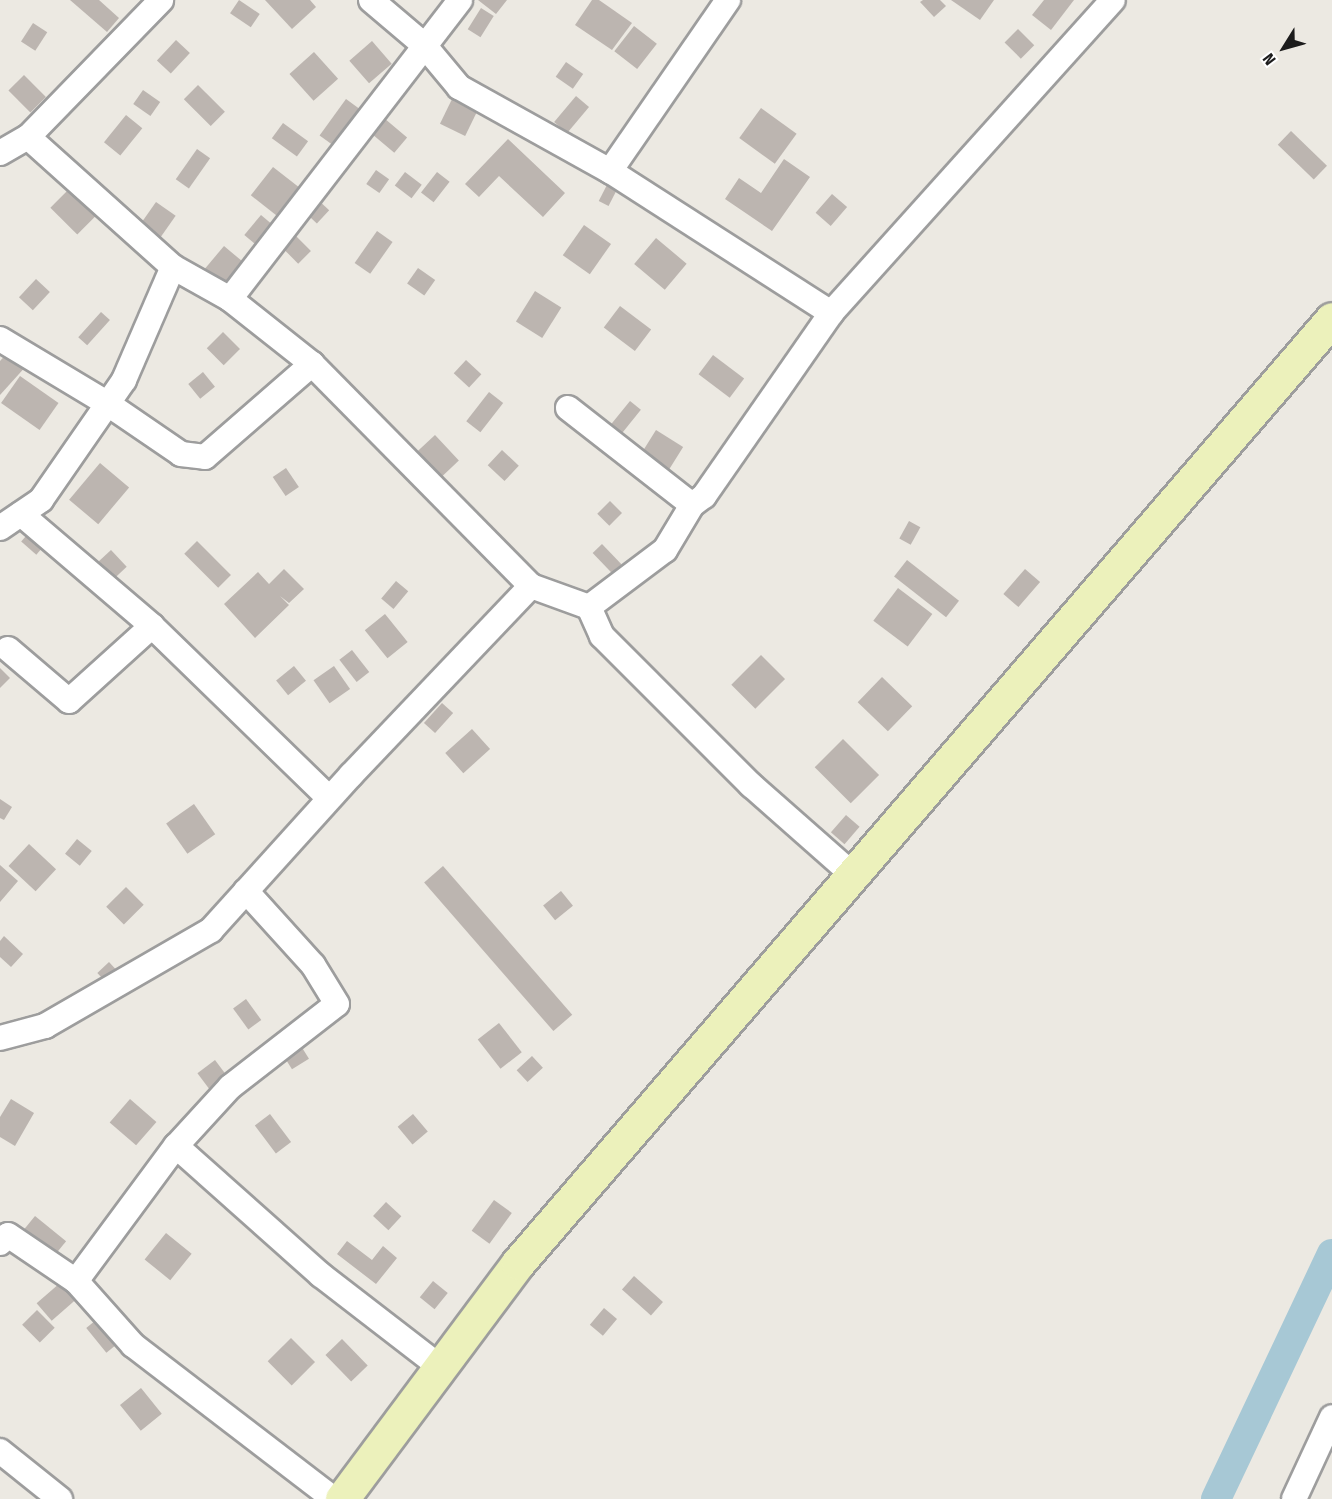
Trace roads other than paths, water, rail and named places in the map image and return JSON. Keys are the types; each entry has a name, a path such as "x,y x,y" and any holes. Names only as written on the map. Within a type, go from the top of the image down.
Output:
{"street":[{"path":"0,153 28,137 161,0"},
{"path":"371,0 424,45 459,87 610,171 831,313"},
{"path":"230,299 460,0"},
{"path":"610,171 728,0"},
{"path":"589,607 665,550 692,505 704,496 831,313 1113,0"},
{"path":"28,137 174,267 230,299 312,364 531,586 589,607 602,636 751,785 853,875"},
{"path":"0,528 41,500 124,380 174,267"},
{"path":"342,1499 518,1263 1332,319"},
{"path":"0,339 108,404 181,454 205,458 312,364"},
{"path":"568,408 692,505"},
{"path":"21,514 152,626 329,798"},
{"path":"0,1038 45,1026 211,930 329,798 531,586"},
{"path":"8,649 69,701 152,626"},
{"path":"76,1281 176,1146 230,1087 337,1005 313,964 246,891"},
{"path":"176,1146 321,1275 440,1367"},
{"path":"0,1243 9,1235 76,1281 133,1345 334,1499"},
{"path":"1294,1499 1332,1417"},
{"path":"0,1451 60,1499"}],"waterway":[{"path":"1216,1499 1332,1254"}]}
